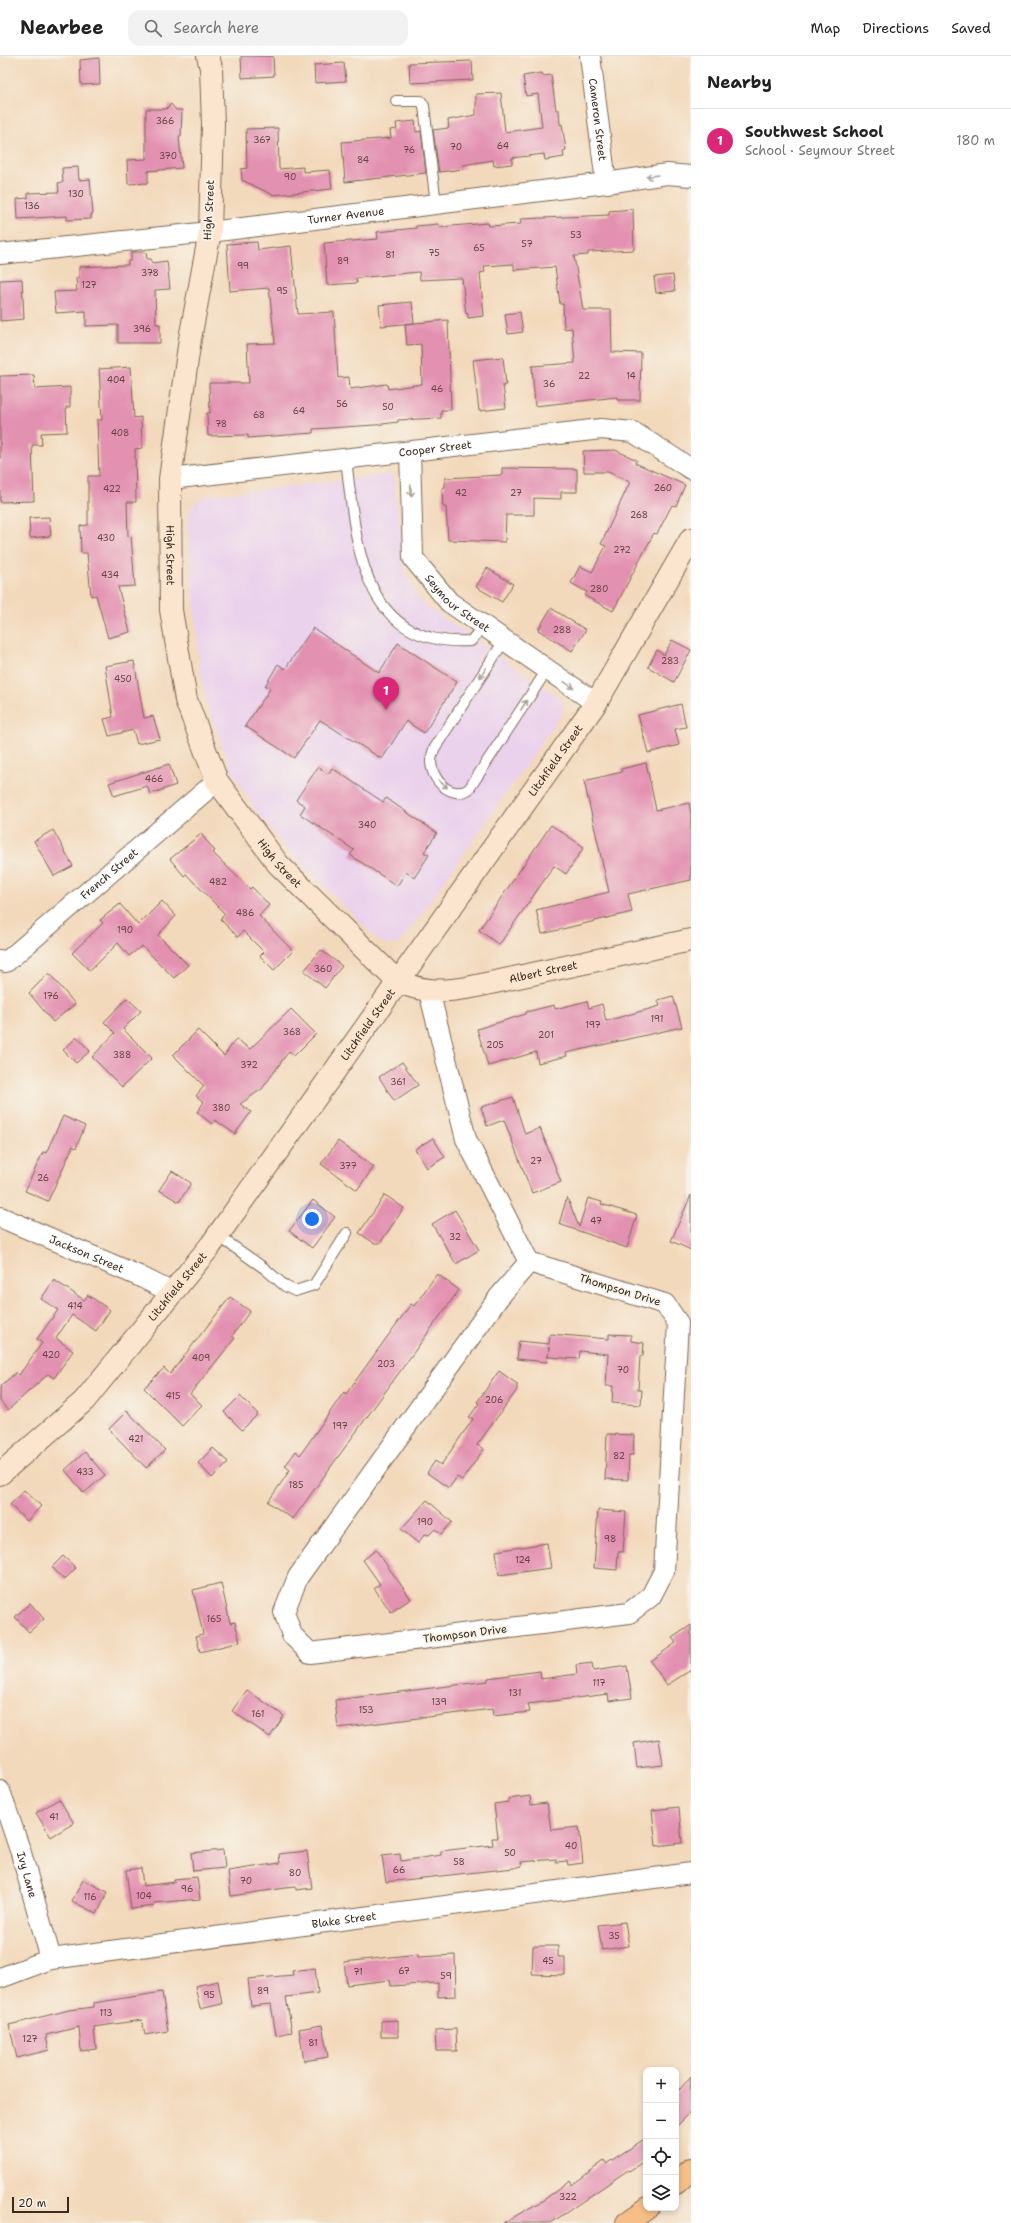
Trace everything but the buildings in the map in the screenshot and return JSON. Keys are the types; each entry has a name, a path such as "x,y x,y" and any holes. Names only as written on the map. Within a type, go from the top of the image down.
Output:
{"highway":[{"path":"679,2180 691,2169"},
{"path":"627,2223 644,2211"}],"street":[{"name":"High Street","path":"208,56 211,68 213,124 210,232 190,339 170,479 171,610 186,700 217,782 278,864 397,981"},
{"name":"Cameron Street","path":"590,56 606,183"},
{"name":"Turner Avenue","path":"0,254 210,232 606,183 667,174 691,176"},
{"name":"Cooper Street","path":"170,479 601,429 633,432 691,469"},
{"name":"Seymour Street","path":"410,452 414,558 449,602 596,703"},
{"name":"Litchfield Street","path":"0,1474 84,1401 173,1293 217,1235 596,703 691,539"},
{"name":"French Street","path":"0,960 6,962 217,782"},
{"name":"Albert Street","path":"397,981 411,987 429,991 444,992 691,940"},
{"path":"429,991 466,1139 529,1262"},
{"name":"Jackson Street","path":"0,1217 139,1276 173,1293"},
{"name":"Thompson Drive","path":"529,1262 665,1304 678,1323 664,1571 651,1596 629,1613 310,1653 292,1635 284,1612 298,1577 499,1297 529,1262"},
{"name":"Ivy Lane","path":"0,1792 21,1853 51,1959"},
{"name":"Blake Street","path":"0,1978 51,1959 691,1873"}],"lane":[{"path":"396,101 421,100 424,106 436,204"},
{"path":"346,459 357,546 362,565 382,604 391,617 410,629 426,636 456,642 471,641 483,626"},
{"path":"504,641 434,749 431,762 435,777 444,788 456,792 463,792 469,789 547,670"},
{"path":"217,1235 264,1268 285,1286 295,1291 314,1284 347,1233"}],"shaded area":[{"path":"393,474 405,571 418,598 429,608 558,696 563,703 563,712 408,933 397,944 387,945 377,939 283,845 254,808 232,771 208,708 200,670 187,523 189,513 196,502 206,496"}],"place":[{"name":"Southwest School","path":"386,710"}]}
